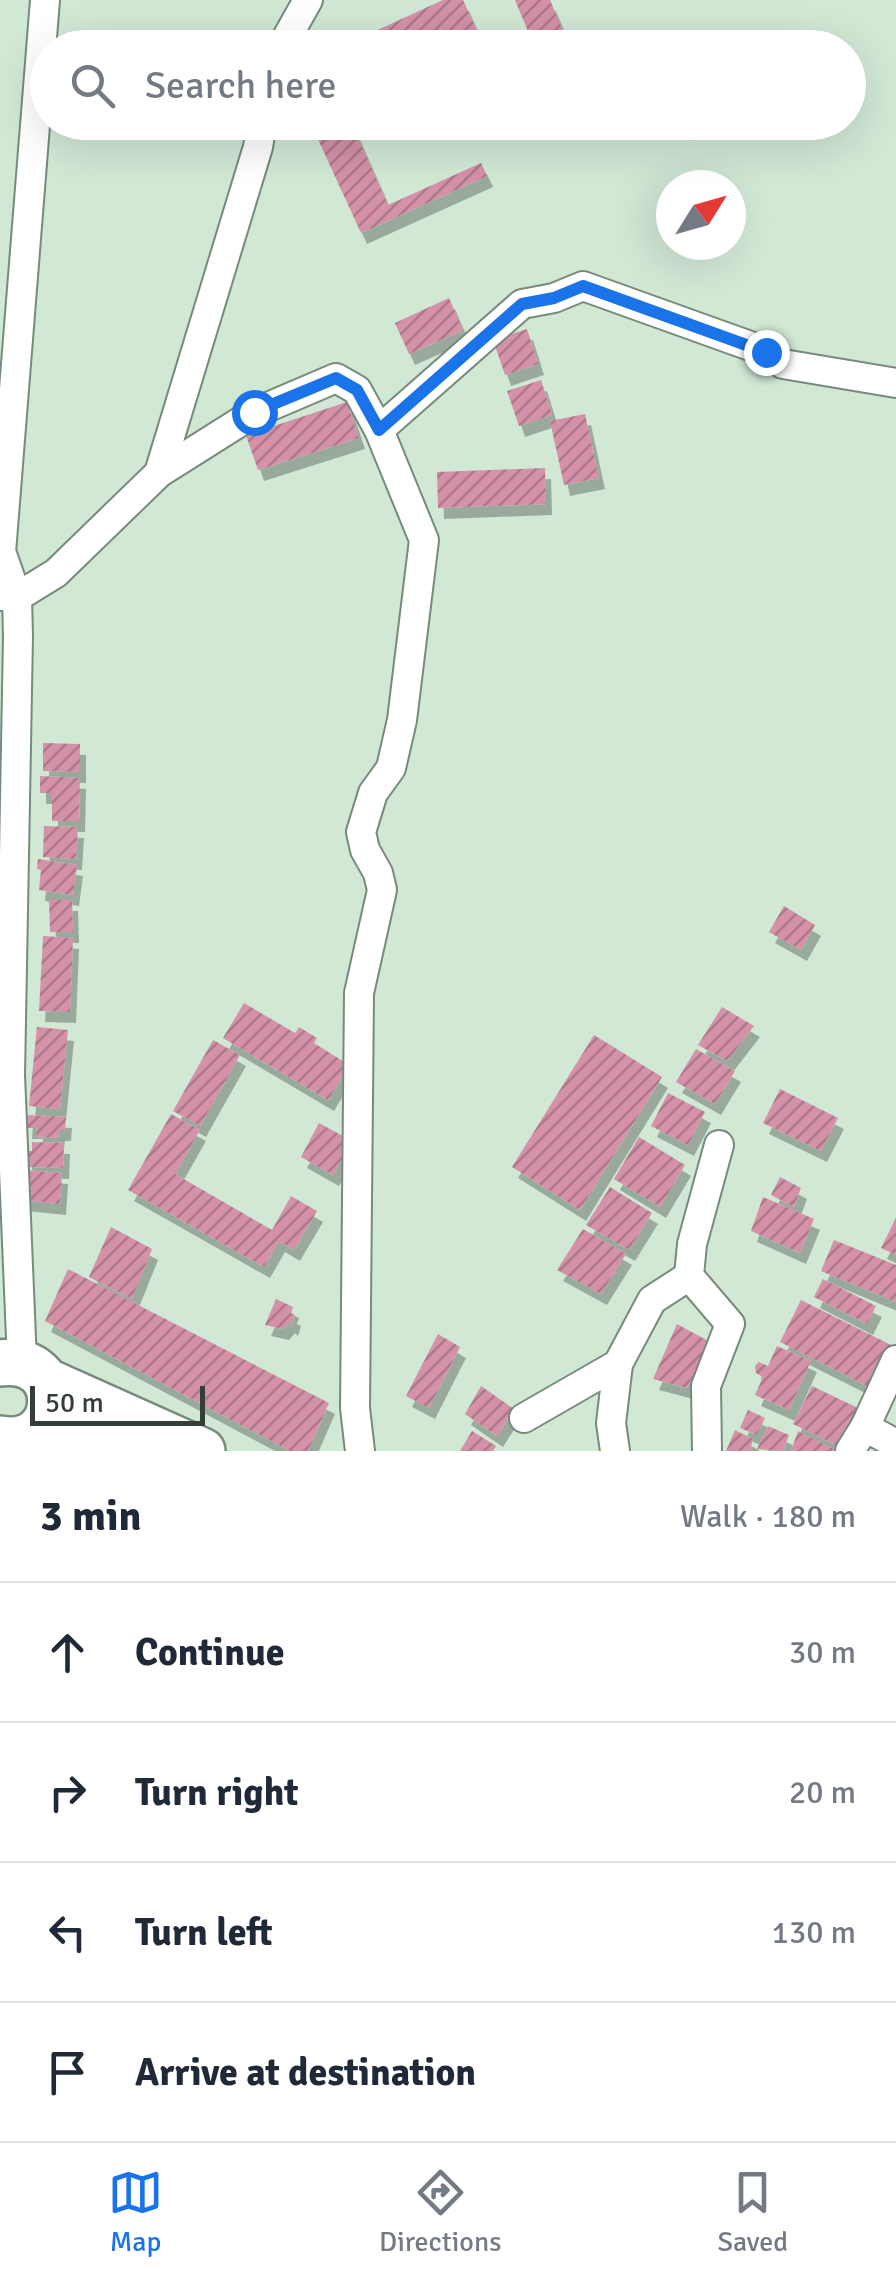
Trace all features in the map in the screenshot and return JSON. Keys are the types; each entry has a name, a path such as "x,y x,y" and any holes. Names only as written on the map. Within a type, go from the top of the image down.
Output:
{"main road":[{"path":"23,1369 136,1438"},
{"path":"21,1440 52,1409 23,1369"},
{"path":"21,1440 136,1438 202,1451"}],"street":[{"path":"42,30 44,0"},
{"path":"292,30 308,0"},
{"path":"23,1369 5,1075 8,596 2,561 34,140"},
{"path":"159,473 259,140"},
{"path":"379,430 522,304 554,298 583,286 766,352 783,364 896,383"},
{"path":"8,596 56,573 159,473 254,412 336,378 357,390 379,430 424,540 402,720 391,768 373,794 361,832 382,890 359,993 355,1408 360,1451"},
{"path":"708,1451 706,1386 730,1324 689,1276 692,1244 719,1145"},
{"path":"615,1451 611,1423 618,1364 652,1300 689,1276"},
{"path":"896,1360 858,1439 896,1444"},
{"path":"524,1418 618,1364"}],"building":[{"path":"443,0 463,0 477,30 377,30"},
{"path":"515,0 550,0 562,30 528,30"},
{"path":"318,140 359,140 388,205 481,163 487,176 361,233"},
{"path":"449,298 463,330 409,354 395,323"},
{"path":"527,329 538,364 505,375 493,340"},
{"path":"541,380 552,415 519,426 507,391"},
{"path":"347,402 359,438 258,470 246,435"},
{"path":"585,414 599,478 564,485 550,421"},
{"path":"545,468 546,504 438,508 437,472"},
{"path":"43,743 80,744 80,772 43,771"},
{"path":"40,776 80,778 79,821 52,821 52,793 40,793"},
{"path":"44,826 78,827 76,859 43,857"},
{"path":"38,859 77,865 73,895 39,890"},
{"path":"49,900 72,900 73,932 50,932"},
{"path":"784,906 815,925 801,950 769,932"},
{"path":"43,936 73,938 70,1012 39,1011"},
{"path":"244,1003 295,1033 299,1027 317,1038 314,1043 349,1065 328,1100 223,1038"},
{"path":"722,1007 754,1026 727,1061 698,1045"},
{"path":"37,1027 68,1030 60,1109 29,1106"},
{"path":"594,1035 662,1077 580,1210 512,1167"},
{"path":"213,1040 240,1055 200,1126 173,1111"},
{"path":"696,1049 735,1071 715,1104 676,1082"},
{"path":"780,1089 838,1118 821,1151 763,1123"},
{"path":"668,1093 705,1112 688,1145 651,1126"},
{"path":"171,1114 200,1130 175,1174 272,1230 291,1196 317,1211 294,1250 279,1241 264,1267 128,1190"},
{"path":"27,1115 66,1117 65,1130 59,1130 58,1138 36,1137 37,1128 26,1128"},
{"path":"319,1123 352,1141 333,1175 301,1157"},
{"path":"639,1137 685,1165 660,1207 614,1179"},
{"path":"32,1142 64,1143 63,1168 26,1167 26,1151 32,1151"},
{"path":"22,1170 62,1173 60,1204 20,1200"},
{"path":"780,1177 801,1188 794,1207 771,1195"},
{"path":"610,1187 652,1213 629,1250 586,1225"},
{"path":"763,1197 814,1219 800,1253 751,1231"},
{"path":"896,1218 896,1255 881,1248"},
{"path":"111,1227 152,1249 132,1299 89,1277"},
{"path":"583,1229 626,1254 601,1294 557,1270"},
{"path":"834,1240 896,1265 896,1302 821,1271"},
{"path":"68,1269 329,1403 308,1451 290,1451 45,1321"},
{"path":"823,1279 876,1306 867,1324 814,1297"},
{"path":"276,1299 293,1307 291,1313 295,1315 292,1325 289,1322 283,1329 265,1325"},
{"path":"801,1300 891,1345 869,1387 780,1342"},
{"path":"677,1324 712,1343 687,1388 653,1379"},
{"path":"438,1334 460,1347 429,1408 406,1396"},
{"path":"777,1346 811,1361 789,1410 755,1395 763,1377 756,1373 755,1366 759,1362 768,1366"},
{"path":"481,1386 514,1409 497,1436 465,1414"},
{"path":"812,1386 858,1408 840,1447 793,1424"},
{"path":"748,1410 765,1418 757,1435 740,1428"},
{"path":"768,1426 789,1435 783,1451 757,1449"},
{"path":"735,1430 753,1439 750,1451 726,1451"},
{"path":"472,1431 496,1446 493,1451 460,1451"},
{"path":"798,1431 838,1451 791,1451"}],"route":[{"path":"254,412 336,378 357,390 379,430 522,304 554,298 583,286 766,352"}]}
